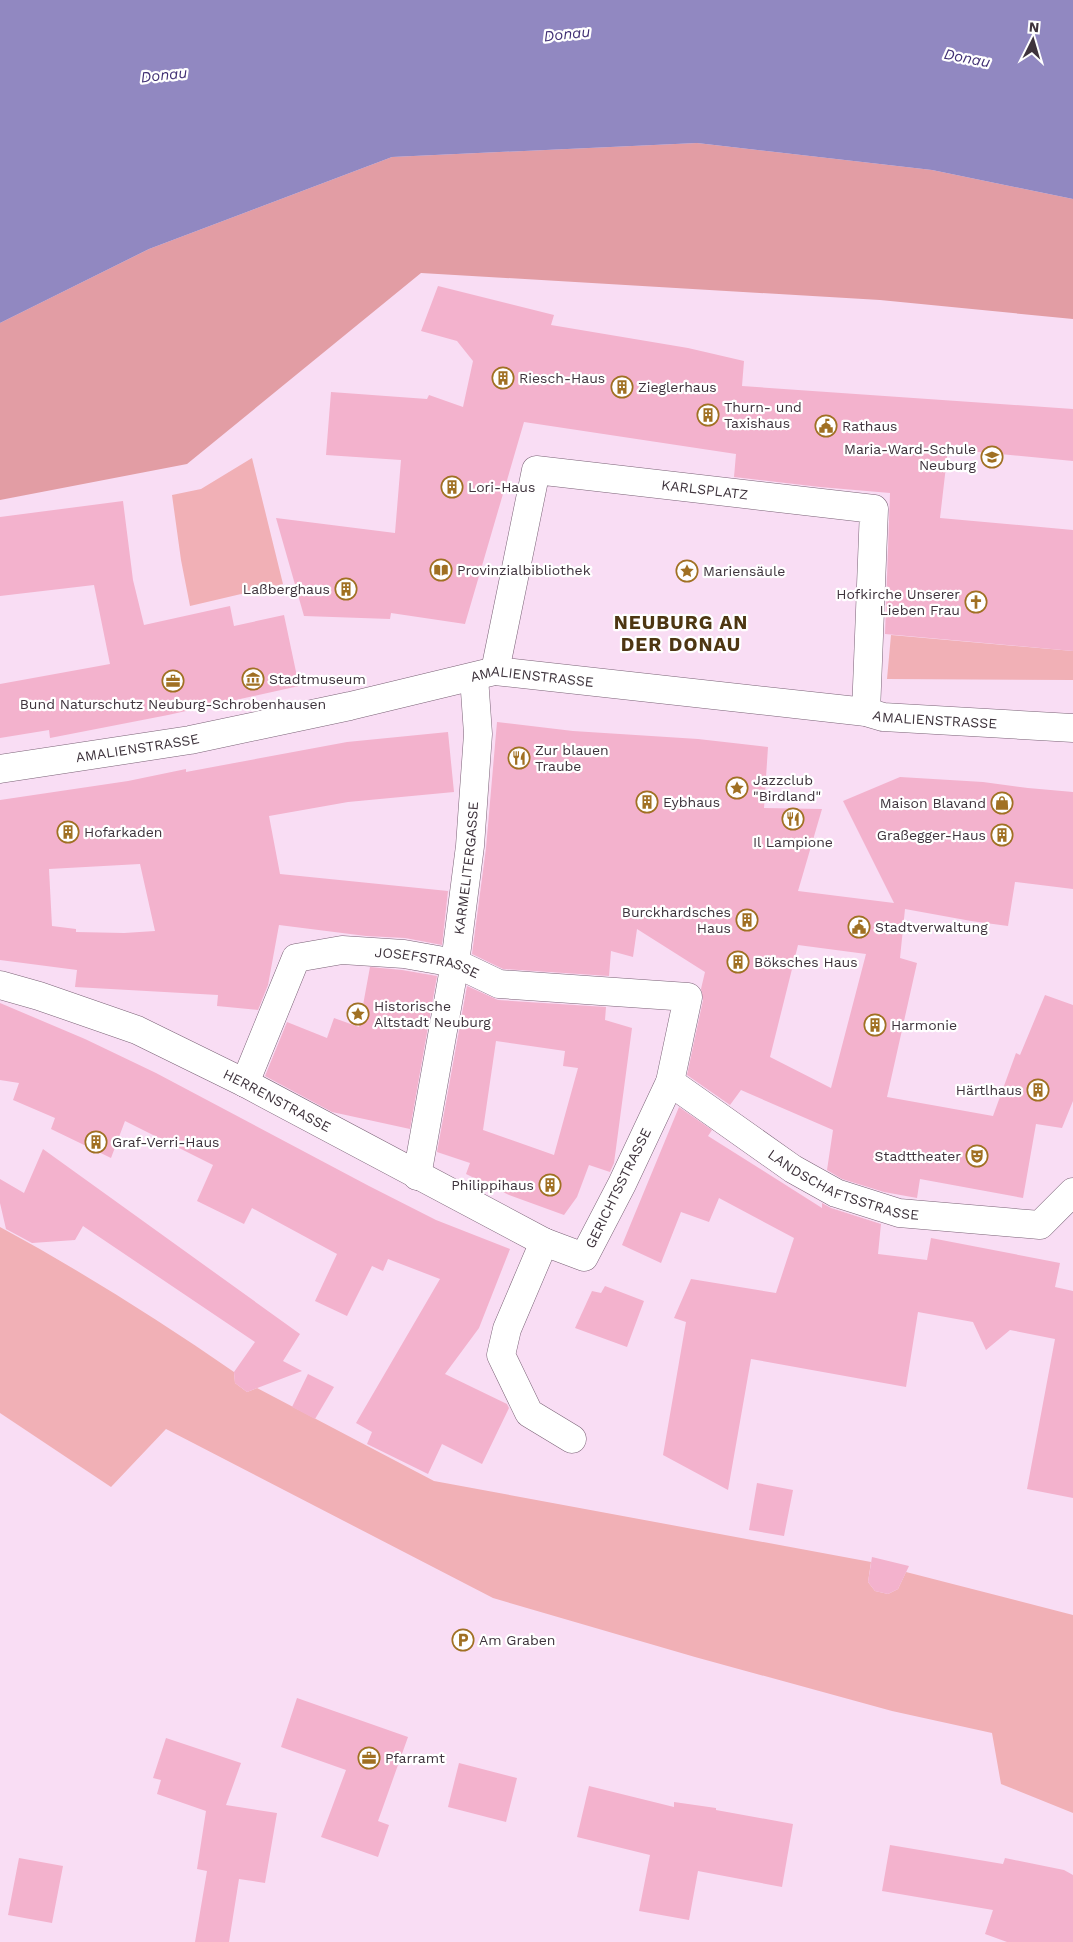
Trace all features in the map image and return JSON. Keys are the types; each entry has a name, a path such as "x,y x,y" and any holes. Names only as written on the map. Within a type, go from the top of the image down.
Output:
{"street":[{"name":"KARLSPLATZ","path":"484,674 536,470 874,509 866,712"},
{"name":"AMALIENSTRASSE","path":"0,769 165,745 350,706 484,674 866,712 882,717 1073,728"},
{"name":"KARMELITERGASSE","path":"417,1176 455,963 470,846 484,674"},
{"name":"JOSEFSTRASSE","path":"245,1083 296,958 342,950 404,954 455,963 499,984 688,997"},
{"name":"HERRENSTRASSE","path":"0,985 39,996 132,1028 245,1083 544,1242"},
{"name":"GERICHTSSTRASSE","path":"544,1242 584,1257 622,1184 670,1082 688,997"},
{"name":"LANDSCHAFTSSTRASSE","path":"670,1082 793,1169 836,1193 899,1213 1040,1225 1073,1192"},
{"path":"544,1242 507,1329 501,1355 529,1413 572,1439"}],"shaded area":[{"path":"697,143 932,170 1073,199 1073,319 880,300 421,273 187,464 0,500 0,323 149,249 392,157"},
{"path":"252,458 283,584 190,606 181,560 172,495 201,489"},
{"path":"891,635 1073,651 1073,680 887,679"},
{"path":"0,1227 90,1279 206,1353 234,1372 235,1383 247,1392 257,1388 434,1481 871,1562 868,1582 875,1591 888,1594 898,1589 906,1572 1073,1615 1073,1813 1001,1784 992,1733 892,1711 695,1657 493,1598 166,1429 111,1487 0,1413"}],"water":[{"name":"Donau","path":"0,0 1073,0 1073,199 932,170 697,143 392,157 149,249 0,323"}],"building":[{"path":"438,286 554,315 551,325 688,348 744,361 742,386 1073,409 1073,461 948,449 940,518 1073,530 1073,651 885,634 890,493 734,477 736,454 524,422 465,624 391,613 390,619 304,616 276,518 395,533 401,460 326,455 331,392 427,399 429,395 463,407 473,361 457,341 421,331"},
{"path":"123,501 133,580 144,625 230,606 234,626 284,615 299,686 168,715 50,738 49,730 0,738 0,684 110,664 94,585 0,596 0,517"},
{"path":"497,722 573,731 698,739 768,747 764,808 822,809 798,891 894,903 843,801 900,777 983,782 1073,792 1073,889 1015,882 1008,926 905,909 900,958 917,963 887,1097 993,1116 1016,1053 1020,1055 1045,995 1073,1005 1073,1101 1062,1128 1036,1124 1023,1198 920,1179 917,1198 884,1192 842,1179 827,1170 833,1130 741,1090 730,1105 687,1075 703,1000 701,989 705,972 637,929 633,957 611,951 609,976 503,969 472,954 486,848","holes":["798,945 866,954 831,1088 770,1057"]},
{"path":"448,732 454,792 348,802 269,816 280,874 448,891 442,945 405,938 366,936 279,925 268,985 258,1010 217,1006 218,995 75,987 77,970 0,960 0,800 128,781 186,769 186,772 347,742","holes":["140,864 155,931 124,933 76,932 76,929 52,926 49,869"]},
{"path":"370,967 437,976 410,1129 332,1112 265,1076 287,1022 327,1038 334,1018 359,1027"},
{"path":"467,986 498,1000 606,1007 605,1020 632,1028 614,1163 610,1172 589,1165 577,1197 564,1215 509,1195 466,1174 470,1163 437,1152","holes":["496,1041 565,1051 563,1066 578,1068 554,1155 483,1130"]},
{"path":"0,1003 85,1039 156,1073 436,1220 510,1249 479,1328 445,1374 507,1404 509,1408 482,1464 442,1444 428,1474 367,1444 372,1432 356,1423 440,1279 388,1259 383,1271 372,1266 347,1316 315,1301 337,1254 252,1208 244,1224 197,1201 213,1165 125,1121 111,1158 51,1129 55,1118 13,1100 19,1083 0,1080"},
{"path":"679,1107 712,1130 708,1136 822,1208 822,1203 831,1208 881,1224 878,1254 927,1260 931,1238 1060,1263 1055,1287 1073,1291 1073,1498 1027,1489 1055,1339 1010,1330 986,1350 973,1322 918,1312 906,1387 751,1359 728,1490 663,1455 686,1322 674,1318 691,1279 776,1293 794,1238 719,1198 709,1222 681,1212 661,1263 622,1245"},
{"path":"43,1149 300,1334 283,1361 302,1371 247,1392 235,1383 234,1372 255,1342 83,1226 75,1240 32,1243 6,1229 0,1203 0,1179 24,1193"},
{"path":"605,1286 644,1301 627,1347 575,1328 592,1291 601,1293"},
{"path":"308,1374 334,1387 315,1419 292,1407"},
{"path":"757,1483 793,1490 784,1536 749,1530"},
{"path":"872,1557 909,1566 898,1589 888,1594 875,1591 868,1582"},
{"path":"297,1698 408,1737 378,1821 389,1825 378,1857 321,1837 346,1770 281,1747"},
{"path":"166,1738 241,1763 226,1805 277,1813 265,1883 239,1879 229,1942 195,1942 207,1871 197,1869 206,1811 157,1794 161,1780 153,1778"},
{"path":"459,1763 517,1778 506,1822 448,1807"},
{"path":"589,1786 674,1807 674,1802 716,1808 716,1810 793,1824 782,1887 698,1871 689,1920 639,1911 650,1855 577,1837"},
{"path":"890,1845 1003,1864 1005,1858 1064,1870 1073,1875 1073,1942 1007,1942 985,1934 993,1910 882,1891"},
{"path":"19,1858 63,1866 52,1923 8,1915"}],"place":[{"name":"Riesch-Haus","path":"503,378"},
{"name":"Zieglerhaus","path":"622,387"},
{"name":"Thurn- und Taxishaus","path":"708,415"},
{"name":"Rathaus","path":"826,426"},
{"name":"Maria-Ward-Schule Neuburg","path":"992,457"},
{"name":"Lori-Haus","path":"452,487"},
{"name":"Provinzialbibliothek","path":"441,570"},
{"name":"Mariensäule","path":"687,571"},
{"name":"Laßberghaus","path":"346,589"},
{"name":"Hofkirche Unserer Lieben Frau","path":"976,602"},
{"name":"Stadtmuseum","path":"253,679"},
{"name":"Bund Naturschutz Neuburg-Schrobenhausen","path":"173,681"},
{"name":"Zur blauen Traube","path":"519,758"},
{"name":"Jazzclub \"Birdland\"","path":"737,788"},
{"name":"Eybhaus","path":"647,802"},
{"name":"Maison Blavand","path":"1002,803"},
{"name":"Il Lampione","path":"793,819"},
{"name":"Hofarkaden","path":"68,832"},
{"name":"Graßegger-Haus","path":"1002,835"},
{"name":"Burckhardsches Haus","path":"747,920"},
{"name":"Stadtverwaltung","path":"859,927"},
{"name":"Böksches Haus","path":"738,962"},
{"name":"Historische Altstadt Neuburg","path":"358,1014"},
{"name":"Harmonie","path":"875,1025"},
{"name":"Härtlhaus","path":"1038,1090"},
{"name":"Graf-Verri-Haus","path":"96,1142"},
{"name":"Stadttheater","path":"977,1156"},
{"name":"Philippihaus","path":"550,1185"},
{"name":"Am Graben","path":"463,1640"},
{"name":"Pfarramt","path":"369,1758"}],"district":[{"name":"NEUBURG AN DER DONAU","path":"681,633"}]}
